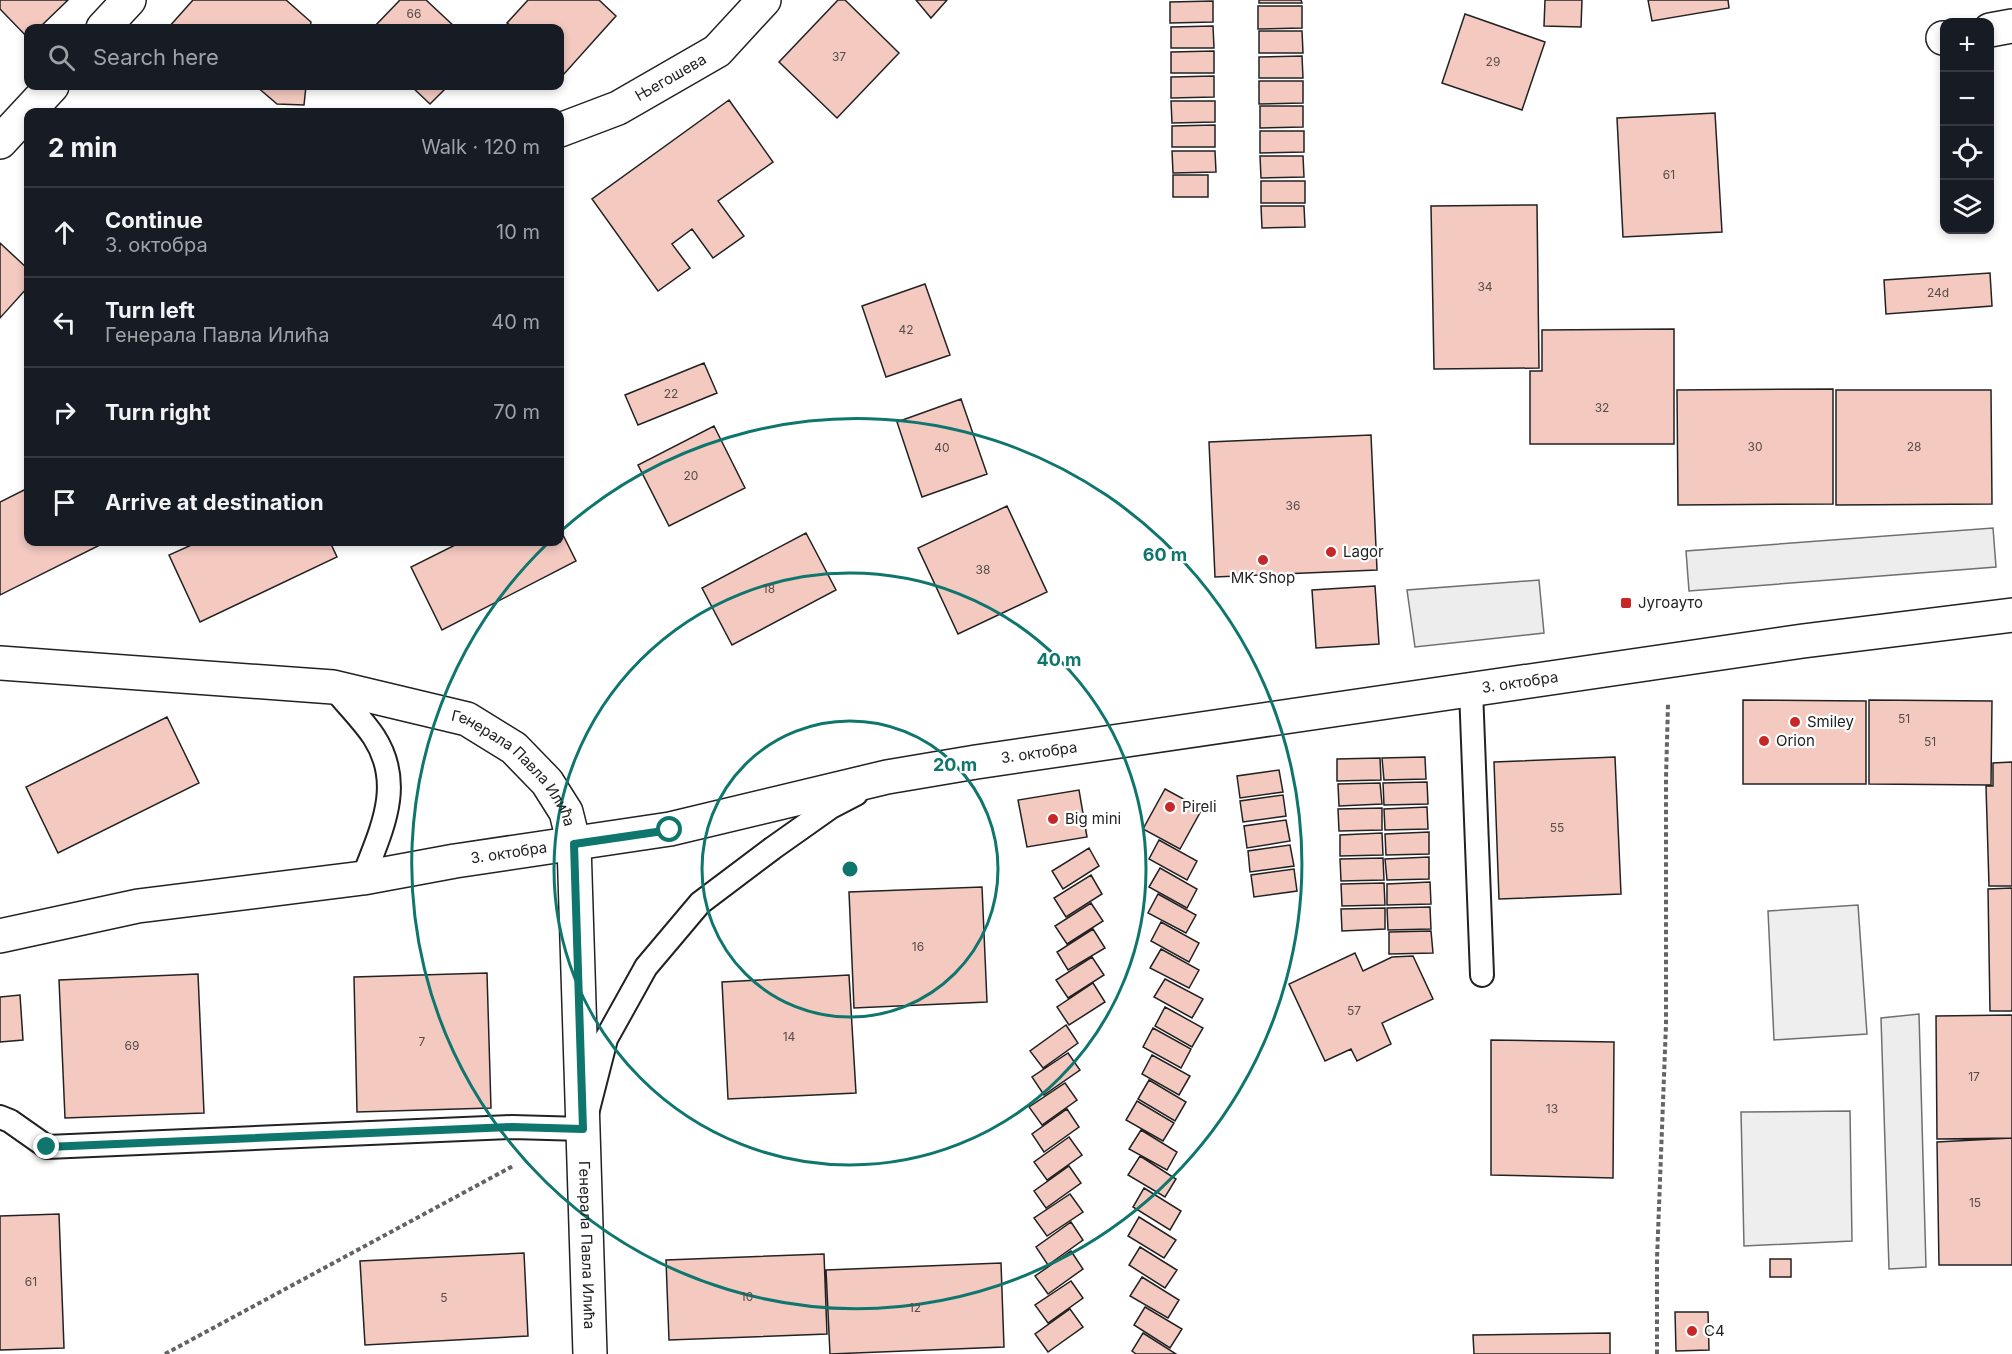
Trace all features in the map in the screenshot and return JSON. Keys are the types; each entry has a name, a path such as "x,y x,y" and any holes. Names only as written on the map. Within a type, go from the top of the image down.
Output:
{"street":[{"path":"107,24 129,0"},
{"name":"Његошева","path":"564,128 618,108 717,51 764,0"},
{"path":"1994,29 2012,26"},
{"path":"33,108 49,90"},
{"name":"3. октобра","path":"0,936 138,906 363,878 455,861 670,830 887,777 976,762 1803,641 2012,615"},
{"name":"Генерала Павла Илића","path":"0,663 333,687 467,718 514,748 548,782 566,812 574,844 591,1354"}],"lane":[{"path":"333,687 374,737 387,765 390,791 385,820 363,878"},
{"path":"1471,690 1482,975"},
{"path":"0,1117 10,1121 47,1147 512,1127 583,1129 606,1039 645,968 693,911 700,903 822,814 887,777"}],"path":[{"path":"1657,1354 1657,1258 1666,1024 1666,778 1670,662"},
{"path":"165,1354 520,1163"}],"shaded area":[{"path":"1993,528 1996,567 1689,591 1686,551"},
{"path":"1539,580 1544,633 1415,647 1407,590"},
{"path":"1858,905 1867,1034 1774,1040 1768,911"},
{"path":"1919,1014 1926,1267 1889,1269 1881,1018"},
{"path":"1850,1111 1852,1241 1744,1246 1741,1112"}],"building":[{"path":"0,0 68,0 43,24 24,24 24,34 0,9"},
{"path":"193,0 286,0 311,22 311,24 172,24"},
{"path":"400,0 426,0 452,24 377,24"},
{"path":"528,0 599,0 616,16 564,74 564,24 507,23"},
{"path":"838,0 845,0 899,53 837,118 779,62"},
{"path":"916,0 947,0 931,18"},
{"path":"1259,0 1301,0 1302,3 1259,3"},
{"path":"1545,0 1582,0 1581,27 1544,26"},
{"path":"1648,0 1728,0 1729,8 1652,21"},
{"path":"1213,1 1213,22 1170,23 1170,2"},
{"path":"1258,6 1302,6 1302,28 1258,29"},
{"path":"1465,14 1545,42 1522,110 1442,83"},
{"path":"1213,26 1214,48 1171,48 1171,27"},
{"path":"1259,31 1302,31 1303,53 1259,53"},
{"path":"1214,51 1214,73 1171,73 1171,52"},
{"path":"1302,56 1303,78 1259,78 1259,57"},
{"path":"1214,76 1214,97 1171,98 1171,77"},
{"path":"1259,81 1303,81 1303,103 1259,104"},
{"path":"261,90 306,90 304,105 277,104"},
{"path":"415,90 444,90 430,104"},
{"path":"729,100 773,162 718,201 744,236 713,258 692,229 672,244 690,268 658,291 592,199"},
{"path":"1171,101 1215,101 1215,122 1172,123"},
{"path":"1260,106 1303,106 1303,127 1260,128"},
{"path":"1715,113 1722,232 1623,237 1617,118"},
{"path":"1215,125 1215,147 1172,147 1172,126"},
{"path":"1260,131 1304,131 1304,152 1260,153"},
{"path":"1172,151 1215,151 1216,172 1173,173"},
{"path":"1260,156 1303,156 1304,177 1261,178"},
{"path":"1173,175 1208,175 1208,197 1173,197"},
{"path":"1261,181 1305,181 1305,203 1261,203"},
{"path":"1537,205 1539,368 1434,369 1431,206"},
{"path":"1261,206 1304,206 1305,227 1262,228"},
{"path":"0,243 24,265 24,291 0,318"},
{"path":"1990,273 1992,306 1886,314 1884,280"},
{"path":"925,284 950,355 886,377 862,306"},
{"path":"1674,329 1674,444 1530,444 1530,371 1542,371 1542,330"},
{"path":"704,363 717,393 638,425 625,395"},
{"path":"1833,389 1833,504 1678,505 1677,390"},
{"path":"1836,390 1991,390 1992,504 1836,505"},
{"path":"961,399 987,474 922,497 897,422"},
{"path":"714,426 745,488 669,526 638,465"},
{"path":"1371,435 1377,570 1215,577 1209,442"},
{"path":"24,490 24,546 98,546 0,595 0,502"},
{"path":"1007,506 1047,592 958,634 918,548"},
{"path":"806,533 836,590 732,645 702,588"},
{"path":"564,537 576,561 442,630 411,567 453,546 564,546"},
{"path":"189,546 332,546 337,557 200,622 169,555"},
{"path":"1375,586 1379,644 1316,648 1312,590"},
{"path":"1743,700 1866,701 1866,784 1743,784"},
{"path":"1869,700 1992,701 1991,785 1869,784"},
{"path":"167,717 199,783 58,853 26,787"},
{"path":"1425,757 1426,779 1384,780 1382,758"},
{"path":"1615,757 1621,894 1499,899 1494,762"},
{"path":"1380,758 1381,780 1337,781 1337,759"},
{"path":"2012,762 2012,886 1989,886 1986,786 1993,786 1993,763"},
{"path":"1279,770 1283,792 1240,798 1237,776"},
{"path":"1427,782 1428,804 1384,805 1383,783"},
{"path":"1380,783 1382,804 1339,806 1338,784"},
{"path":"1165,789 1202,809 1180,849 1143,829"},
{"name":"Big mini","path":"1079,790 1087,837 1027,847 1018,800"},
{"path":"1283,795 1286,816 1243,822 1240,801"},
{"path":"1427,807 1428,829 1385,830 1384,809"},
{"path":"1382,808 1382,830 1339,831 1338,809"},
{"path":"1286,820 1290,841 1247,848 1244,826"},
{"path":"1429,832 1429,854 1386,855 1385,834"},
{"path":"1382,833 1383,855 1340,856 1340,835"},
{"path":"1159,840 1197,861 1187,880 1149,859"},
{"path":"1290,845 1294,866 1250,872 1248,851"},
{"path":"1089,848 1099,866 1063,889 1052,871"},
{"path":"1429,857 1429,879 1387,880 1385,859"},
{"path":"1383,858 1384,880 1341,881 1340,859"},
{"path":"1160,868 1197,889 1187,908 1149,887"},
{"path":"1294,869 1297,891 1254,897 1251,875"},
{"path":"1091,875 1102,894 1066,917 1054,898"},
{"path":"1430,882 1431,904 1387,905 1387,884"},
{"path":"1384,883 1385,905 1342,906 1341,884"},
{"path":"982,887 987,1002 854,1008 849,892"},
{"path":"2012,888 2012,1011 1990,1011 1988,889"},
{"path":"1158,894 1196,915 1186,933 1148,913"},
{"path":"1091,903 1103,921 1067,944 1055,926"},
{"path":"1430,907 1431,929 1388,930 1387,908"},
{"path":"1385,908 1385,929 1342,931 1341,909"},
{"path":"1161,922 1199,943 1189,962 1151,941"},
{"path":"1093,929 1105,948 1068,970 1057,952"},
{"path":"1431,931 1433,953 1389,954 1389,932"},
{"path":"1161,949 1199,970 1189,988 1150,968"},
{"path":"1355,953 1363,971 1392,957 1413,956 1433,999 1382,1023 1391,1044 1357,1061 1351,1049 1325,1061 1289,984"},
{"path":"1092,957 1104,975 1068,998 1056,980"},
{"path":"487,973 491,1108 357,1112 354,977"},
{"path":"198,974 204,1113 65,1118 59,980"},
{"path":"849,975 856,1093 728,1099 722,982"},
{"path":"1165,979 1203,999 1192,1018 1154,997"},
{"path":"1093,983 1105,1002 1069,1025 1057,1007"},
{"path":"20,995 23,1040 0,1042 0,997"},
{"path":"1165,1007 1203,1028 1192,1047 1155,1026"},
{"path":"2012,1015 2012,1138 1937,1139 1936,1016"},
{"path":"1066,1025 1078,1043 1043,1068 1030,1051"},
{"path":"1153,1028 1191,1049 1181,1068 1143,1047"},
{"path":"1491,1040 1614,1042 1613,1178 1491,1175"},
{"path":"1068,1053 1080,1070 1044,1095 1032,1077"},
{"path":"1152,1055 1190,1076 1179,1095 1142,1074"},
{"path":"1149,1080 1186,1102 1175,1121 1138,1099"},
{"path":"1065,1083 1077,1100 1042,1125 1029,1107"},
{"path":"1137,1101 1174,1123 1163,1141 1126,1120"},
{"path":"1067,1109 1079,1127 1044,1152 1032,1134"},
{"path":"1141,1130 1177,1152 1167,1170 1129,1149"},
{"path":"1069,1137 1082,1155 1047,1180 1034,1162"},
{"path":"2012,1138 2012,1265 1939,1265 1937,1142"},
{"path":"1140,1156 1176,1179 1165,1197 1128,1175"},
{"path":"1069,1166 1081,1183 1046,1208 1034,1191"},
{"path":"1144,1188 1181,1211 1170,1230 1133,1207"},
{"path":"1070,1194 1083,1212 1047,1236 1034,1218"},
{"path":"59,1214 64,1348 0,1350 0,1216"},
{"path":"1139,1217 1176,1240 1164,1258 1128,1236"},
{"path":"1071,1222 1083,1240 1048,1265 1036,1247"},
{"path":"1140,1247 1177,1270 1165,1288 1129,1265"},
{"path":"1071,1251 1083,1269 1048,1294 1035,1276"},
{"path":"524,1253 528,1336 365,1345 360,1261"},
{"path":"824,1254 827,1334 669,1340 666,1260"},
{"path":"1770,1259 1791,1259 1791,1277 1770,1277"},
{"path":"1001,1263 1004,1347 830,1354 826,1270"},
{"path":"1142,1277 1179,1300 1168,1318 1130,1296"},
{"path":"1071,1281 1083,1298 1048,1323 1035,1305"},
{"path":"1145,1307 1182,1329 1170,1348 1134,1325"},
{"path":"1070,1309 1083,1327 1048,1352 1035,1334"},
{"name":"C4","path":"1675,1312 1708,1312 1709,1350 1676,1351"},
{"path":"1143,1333 1176,1354 1136,1354 1132,1351"},
{"path":"1610,1333 1610,1354 1474,1354 1473,1335"}],"place":[{"name":"Lagor","path":"1331,552"},
{"name":"MK Shop","path":"1263,560"},
{"name":"Југоауто","path":"1626,603"},
{"name":"Smiley","path":"1795,722"},
{"name":"Orion","path":"1764,741"},
{"name":"Pireli","path":"1170,807"},
{"name":"Big mini","path":"1053,819"},
{"name":"C4","path":"1692,1331"}],"route":[{"path":"47,1147 512,1127 583,1129 574,844 670,830"}]}
